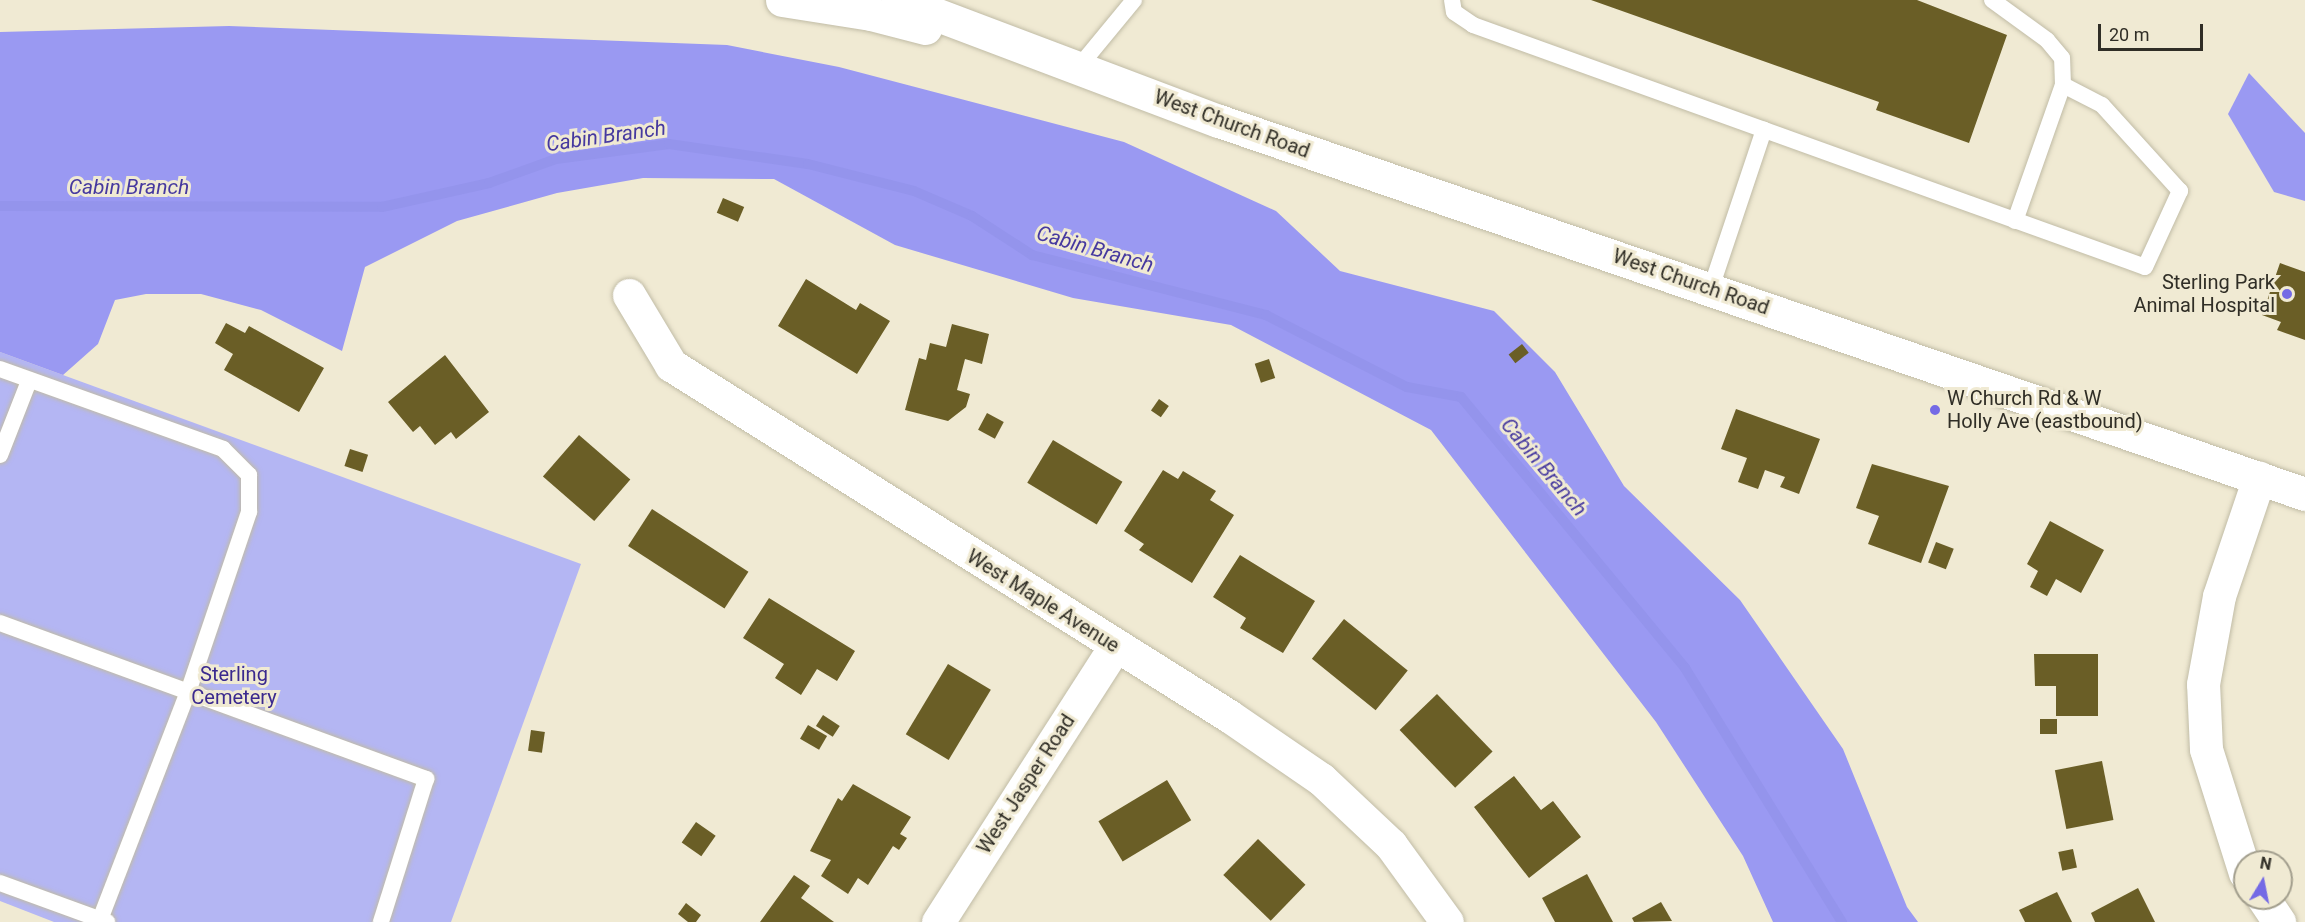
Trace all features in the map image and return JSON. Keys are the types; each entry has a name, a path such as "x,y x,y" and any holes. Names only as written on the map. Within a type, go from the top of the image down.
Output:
{"street":[{"name":"West Church Road","path":"782,0 871,14 1078,68"},
{"name":"West Church Road","path":"898,0 1219,121 1711,288 2305,494"},
{"name":"West Maple Avenue","path":"629,295 671,365 1321,779 1391,845 1447,922"},
{"path":"2238,850 2206,749 2203,684 2218,596 2259,478"},
{"name":"West Jasper Road","path":"938,922 1115,646"}],"lane":[{"path":"1078,68 1134,0"},
{"path":"1452,0 1454,12 1473,25 2145,267 2180,191 2102,105 2063,85"},
{"path":"1992,0 2047,40 2062,57 2063,85 2014,221"},
{"path":"1711,288 1764,130"},
{"path":"0,369 223,449 249,475 249,512 189,689 103,921 0,883"},
{"path":"0,455 29,381"},
{"path":"0,623 189,689 426,779 381,922"}],"green space":[{"name":"Sterling Cemetery","path":"0,352 581,564 451,922 54,922 0,901"}],"shaded area":[{"path":"229,26 727,45 839,67 1124,142 1276,211 1340,271 1494,311 1555,372 1624,486 1740,600 1843,749 1907,907 1918,922 1773,922 1743,856 1656,722 1431,430 1231,325 1073,298 895,245 774,179 643,178 557,193 457,221 365,267 342,351 261,310 201,294 146,294 115,300 98,344 63,375 0,352 0,32"},
{"path":"2249,73 2305,133 2305,201 2274,192 2228,114"}],"building":[{"path":"1591,0 1917,0 2007,35 1969,143 1876,110 1879,102"},
{"path":"723,198 744,207 738,222 717,213"},
{"name":"Sterling Park Animal Hospital","path":"2280,263 2305,272 2305,340 2277,330 2281,322 2262,315"},
{"path":"806,279 856,310 860,303 890,321 857,374 778,326"},
{"path":"226,323 245,333 249,326 324,368 299,412 224,370 233,354 215,343"},
{"path":"952,324 989,334 982,364 965,359 957,390 970,394 966,407 948,421 905,410 919,358 926,360 930,343 946,347"},
{"path":"1522,344 1529,353 1515,363 1509,354"},
{"path":"445,355 489,412 456,439 451,432 435,445 420,426 413,432 388,402"},
{"path":"1269,359 1275,378 1261,383 1255,364"},
{"path":"1159,399 1169,406 1161,417 1151,410"},
{"path":"1736,409 1820,439 1799,494 1780,487 1785,477 1765,470 1758,489 1738,482 1747,458 1721,449"},
{"path":"987,413 1004,422 995,439 978,430"},
{"path":"579,435 630,480 594,521 543,477"},
{"path":"1053,440 1122,482 1097,525 1027,483"},
{"path":"350,449 368,455 363,472 344,466"},
{"path":"1872,464 1949,486 1921,563 1868,544 1879,516 1856,508"},
{"path":"1163,470 1178,479 1183,471 1216,491 1210,500 1234,515 1192,583 1139,550 1144,544 1124,531"},
{"path":"652,509 748,572 724,609 628,546"},
{"path":"2050,521 2104,550 2081,593 2056,579 2047,596 2030,587 2038,571 2027,564"},
{"path":"1936,542 1954,549 1946,569 1928,563"},
{"path":"1240,555 1315,601 1283,653 1240,628 1246,618 1213,597"},
{"path":"769,598 855,651 837,681 817,669 801,695 775,678 784,664 743,638"},
{"path":"1344,619 1408,671 1376,710 1312,659"},
{"path":"2034,654 2098,654 2098,716 2056,716 2056,686 2035,686"},
{"path":"948,664 991,690 949,760 906,734"},
{"path":"1437,694 1493,752 1455,788 1400,730"},
{"path":"823,715 840,726 833,737 816,726"},
{"path":"2040,719 2057,719 2057,734 2040,734"},
{"path":"808,725 827,736 819,750 800,739"},
{"path":"531,730 545,732 542,753 528,751"},
{"path":"2102,761 2113,820 2066,829 2055,770"},
{"path":"1514,776 1541,810 1553,801 1581,837 1529,878 1474,807"},
{"path":"1167,780 1191,820 1123,861 1098,821"},
{"path":"853,784 911,817 900,834 907,838 899,850 893,846 868,885 858,878 848,894 821,876 831,860 810,851 838,798 842,801"},
{"path":"696,822 716,836 701,856 682,842"},
{"path":"1258,839 1305,885 1271,921 1223,875"},
{"path":"2073,849 2077,868 2062,871 2058,852"},
{"path":"1587,874 1613,922 1555,922 1542,898"},
{"path":"794,875 810,886 801,898 834,922 760,922"},
{"path":"2138,888 2155,922 2095,922 2091,913"},
{"path":"2057,892 2072,922 2025,922 2019,910"},
{"path":"1661,902 1672,921 1634,922 1632,918"},
{"path":"686,903 701,915 696,922 688,922 678,914"}],"waterway":[{"name":"Cabin Branch","path":"0,206 382,207 489,183 556,159 669,144 808,164 914,191 972,216 1032,255 1266,315 1407,387 1461,397 1685,668 1842,922"}],"place":[{"name":"Sterling Park Animal Hospital","path":"2287,294"},
{"name":"W Church Rd & W Holly Ave (eastbound)","path":"1935,410"}]}
